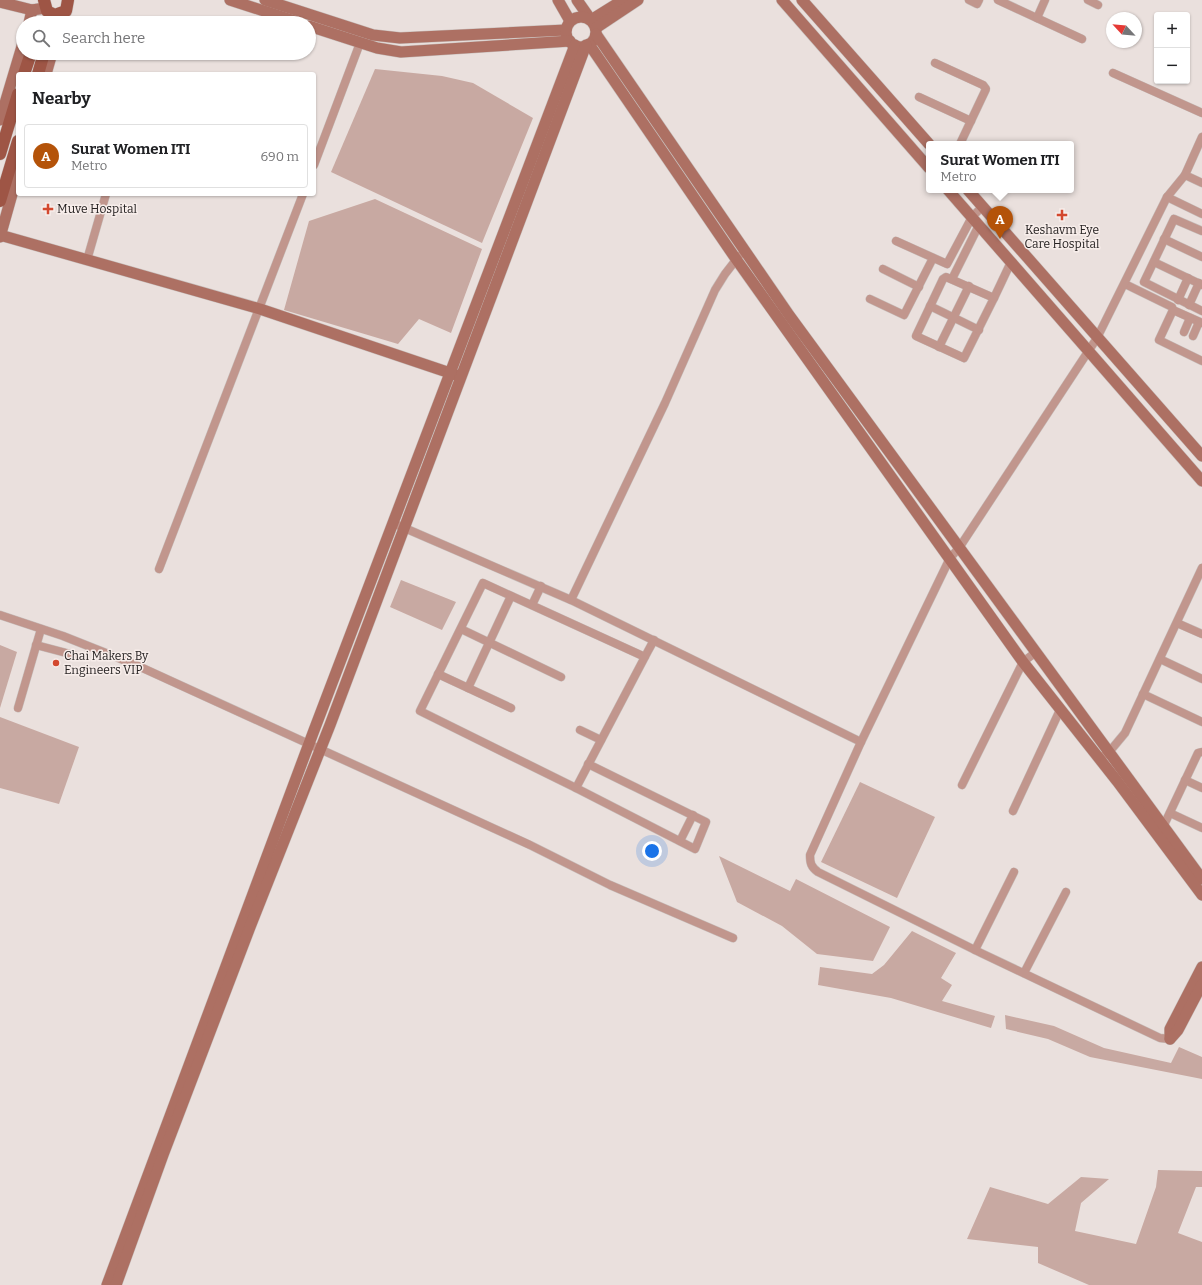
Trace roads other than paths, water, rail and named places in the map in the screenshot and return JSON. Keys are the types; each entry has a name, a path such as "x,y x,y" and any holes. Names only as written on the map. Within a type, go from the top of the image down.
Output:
{"main road":[{"path":"48,16 55,8"},
{"path":"25,72 29,60"},
{"path":"39,72 42,60"},
{"path":"0,154 16,101"},
{"path":"0,201 16,148"}],"street":[{"path":"230,0 299,14"},
{"path":"265,0 299,14"},
{"path":"107,1285 309,744 450,373 572,43 568,26 558,0"},
{"path":"577,0 789,315 959,548 1110,751 1202,879"},
{"path":"116,1285 250,926 321,749 588,45 594,40 594,27 623,0"},
{"path":"594,27 638,0"},
{"path":"782,0 926,165"},
{"path":"802,0 926,141"},
{"path":"969,0 977,4 979,0"},
{"path":"998,0 1082,39"},
{"path":"1037,18 1045,0"},
{"path":"1088,0 1098,4"},
{"path":"0,2 32,10 55,8"},
{"path":"31,16 32,10"},
{"path":"316,19 373,35 400,38 568,26 580,17 594,27"},
{"path":"316,28 377,48 400,52 572,43 588,45 736,259 1023,662 1202,895"},
{"path":"316,160 360,42"},
{"path":"0,120 18,60"},
{"path":"47,72 50,60"},
{"path":"935,63 985,87 985,91 961,141"},
{"path":"1113,73 1202,113"},
{"path":"919,97 971,121"},
{"path":"1170,1039 1160,1038 862,895 813,868 810,855 861,742 950,558 959,548 1097,338 1167,197 1184,175 1200,149 1202,137"},
{"path":"1184,175 1202,183"},
{"path":"16,180 0,236 260,309 462,376"},
{"path":"951,193 1202,481"},
{"path":"970,193 1202,456"},
{"path":"87,260 105,196"},
{"path":"159,569 302,196"},
{"path":"1167,197 1202,214"},
{"path":"952,278 982,207"},
{"path":"1202,230 1174,219 1144,283 1202,311"},
{"path":"896,241 945,264 948,263 975,221"},
{"path":"1164,239 1201,254"},
{"path":"1145,244 1188,278 1201,284 1189,305"},
{"path":"571,600 665,403 715,290 744,249"},
{"path":"870,299 904,315 933,258"},
{"path":"994,298 946,276 916,336 964,358 979,330 1011,262"},
{"path":"883,269 919,287"},
{"path":"1178,300 1188,278"},
{"path":"1125,284 1172,307 1173,310 1201,323 1193,336"},
{"path":"939,347 969,286"},
{"path":"1047,303 1058,293"},
{"path":"930,306 979,330"},
{"path":"1173,310 1159,340 1202,361"},
{"path":"1184,332 1190,318"},
{"path":"393,523 571,600 861,742"},
{"path":"1099,759 1110,751 1125,733 1202,568"},
{"path":"588,764 706,822 695,849 420,710 482,583 645,657"},
{"path":"532,605 541,586"},
{"path":"468,688 511,596"},
{"path":"0,615 136,665 530,845 610,885 733,938"},
{"path":"1177,623 1202,634"},
{"path":"461,628 561,677"},
{"path":"18,708 41,629"},
{"path":"576,788 654,640"},
{"path":"36,645 74,655"},
{"path":"962,785 1023,662 1036,652"},
{"path":"1160,659 1202,679"},
{"path":"438,674 511,708"},
{"path":"1143,694 1202,722"},
{"path":"1013,810 1060,710"},
{"path":"580,730 601,740"},
{"path":"1164,825 1198,753 1202,752"},
{"path":"1185,780 1202,788"},
{"path":"1170,813 1202,828"},
{"path":"680,842 693,815"},
{"path":"975,950 1014,872"},
{"path":"1024,973 1066,892"},
{"path":"1170,1039 1170,1029 1202,967"},
{"path":"1170,1039 1178,1030 1202,984"}],"place":[{"name":"Muve Hospital","path":"48,209"},
{"name":"Keshavm Eye Care Hospital","path":"1062,215"},
{"name":"Surat Women ITI","path":"1000,239"},
{"name":"Chai Makers By Engineers VIP","path":"56,663"}]}
